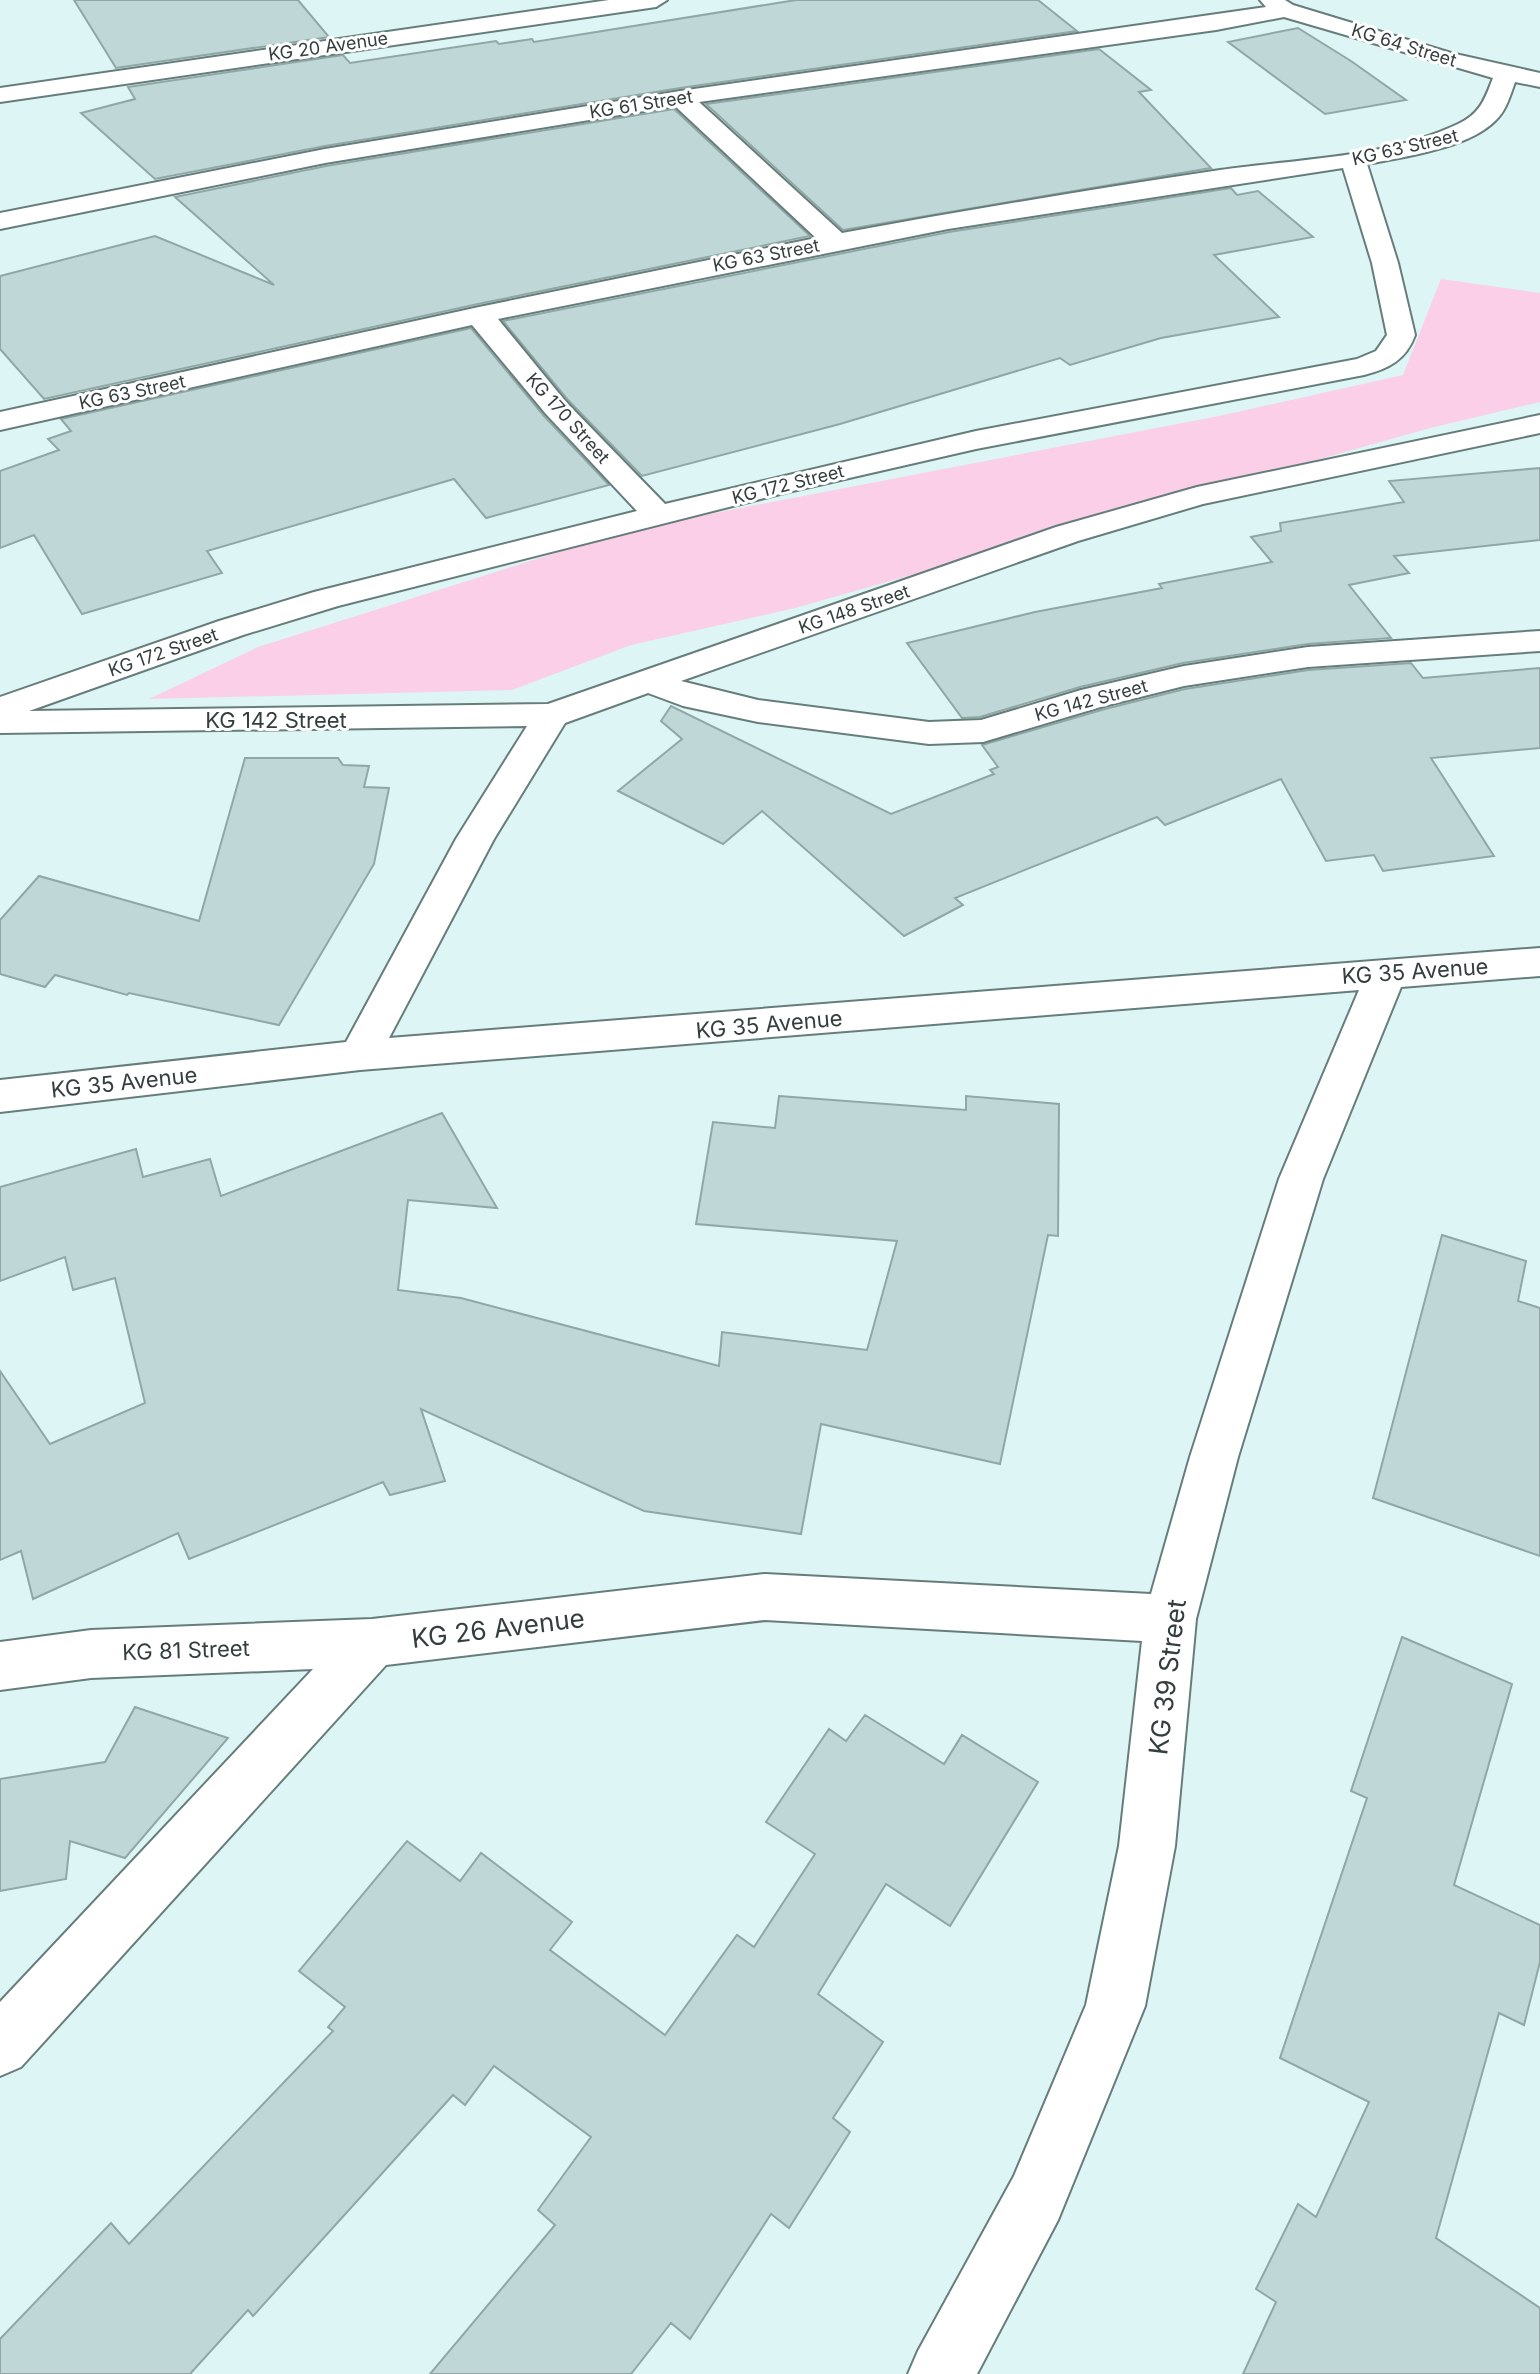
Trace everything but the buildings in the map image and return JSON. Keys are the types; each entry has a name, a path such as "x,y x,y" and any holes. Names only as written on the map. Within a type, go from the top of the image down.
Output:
{"street":[{"name":"KG 20 Avenue","path":"0,95 656,0"},
{"name":"KG 64 Street","path":"1278,5 1506,75 1540,80"},
{"name":"KG 61 Street","path":"0,221 325,156 680,98 1216,23 1278,5"},
{"name":"KG 63 Street","path":"0,421 479,315 836,242 978,215 1353,160 1466,133 1489,115 1506,75"},
{"path":"680,98 836,242"},
{"name":"KG 172 Street","path":"0,709 231,628 326,599 786,483 976,440 1364,366 1386,357 1397,346 1401,335 1385,263 1353,160"},
{"name":"KG 170 Street","path":"479,315 556,408 660,517"},
{"name":"KG 148 Street","path":"552,715 1067,534 1197,496 1540,424"},
{"name":"KG 142 Street","path":"648,681 695,698 873,729 983,731 1093,698 1184,676 1308,657 1540,641"},
{"path":"360,1055 431,915 509,779 552,715"},
{"name":"KG 142 Street","path":"0,722 552,715"},
{"name":"KG 35 Avenue","path":"0,1096 360,1055 1540,962"},
{"name":"KG 39 Street","path":"941,2374 1036,2198 1115,2006 1147,1846 1170,1619 1214,1457 1301,1179 1387,972"},
{"name":"KG 26 Avenue","path":"372,1643 765,1597 1170,1619"},
{"path":"0,2046 372,1643"},
{"name":"KG 81 Street","path":"0,1666 91,1654 372,1643"}],"shaded area":[{"path":"1441,279 1540,293 1540,402 1430,428 795,608 631,645 512,690 149,699 258,647 632,529 1219,416 1403,375"}]}
